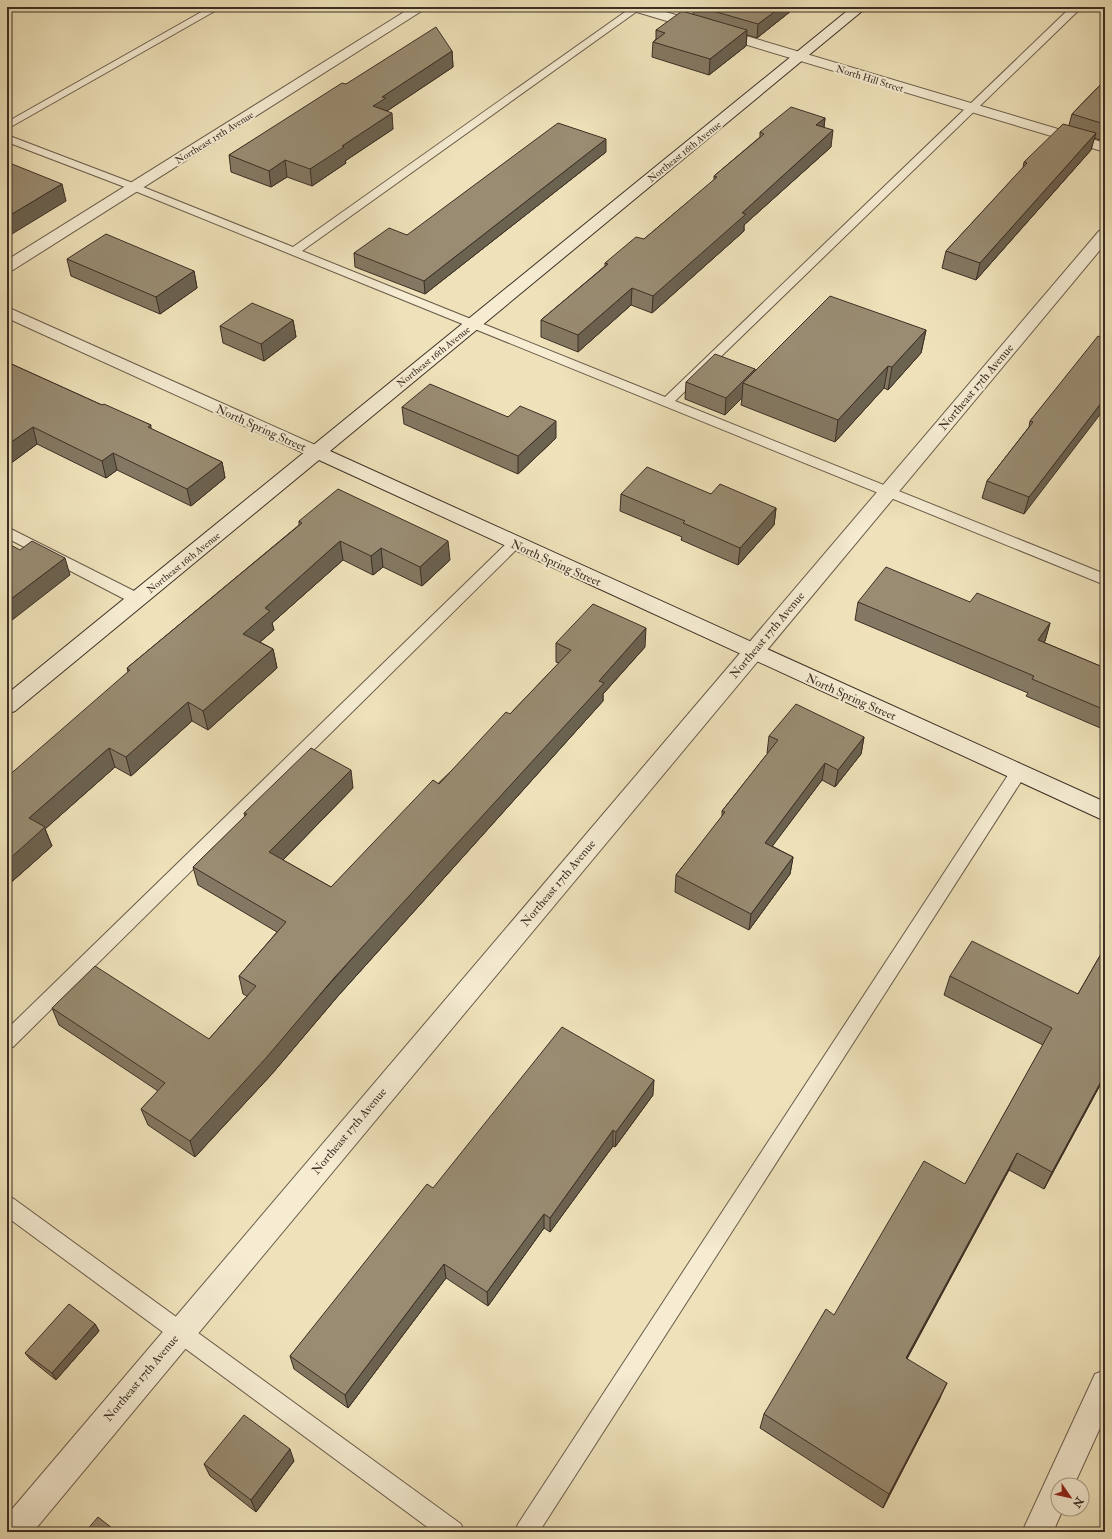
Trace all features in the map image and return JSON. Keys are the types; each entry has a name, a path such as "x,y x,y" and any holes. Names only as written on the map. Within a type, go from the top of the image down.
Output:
{"street":[{"name":"Northeast 15th Avenue","path":"7,267 421,7"},
{"name":"North Hill Street","path":"637,7 1105,148"},
{"name":"Northeast 16th Avenue","path":"7,706 860,7"},
{"name":"Northeast 17th Avenue","path":"12,1532 1105,234"},
{"name":"North Spring Street","path":"7,312 1105,812"},
{"path":"1062,1477 1105,1384"},
{"path":"1037,1532 1050,1504"}],"lane":[{"path":"7,126 217,7"},
{"path":"293,252 637,7"},
{"path":"666,403 1077,7"},
{"path":"7,138 134,187 1105,580"},
{"path":"7,532 137,599"},
{"path":"7,1040 514,544"},
{"path":"526,1532 1018,773"},
{"path":"7,1204 179,1332 453,1532"}],"building":[{"path":"699,7 781,7 758,24"},
{"path":"682,11 747,30 710,59 653,42 665,33 656,30"},
{"path":"436,27 452,51 382,97 386,98 373,106 392,113 310,169 285,160 269,171 229,155 342,83 346,84"},
{"path":"1105,80 1105,123 1104,124 1072,114"},
{"path":"791,107 825,118 816,125 833,130 742,213 746,214 653,296 632,288 578,335 541,320 608,264 605,263 636,237 644,239 717,177 714,176 764,134 760,132"},
{"path":"558,123 606,139 424,281 354,253 389,228 407,235"},
{"path":"1063,124 1096,133 980,263 946,251 1027,163 1024,162"},
{"path":"7,162 62,184 7,217"},
{"path":"106,234 194,271 156,297 67,259"},
{"path":"830,296 926,330 892,367 888,366 838,420 743,383"},
{"path":"252,303 293,320 261,344 220,326"},
{"path":"1105,330 1105,398 1029,497 987,481 1033,422 1030,421 1098,336 1100,337"},
{"path":"715,354 755,369 726,398 686,382"},
{"path":"7,362 102,405 104,404 151,425 148,427 222,462 187,489 113,453 102,461 33,427 7,445"},
{"path":"430,384 508,417 520,406 556,421 518,456 402,407"},
{"path":"647,467 711,494 720,484 776,508 740,548 683,523 685,521 621,494"},
{"path":"338,489 448,541 420,567 381,548 371,556 340,541 265,608 270,611 243,634 273,649 203,711 188,702 126,757 109,748 29,818 45,827 7,861 7,777 130,670 127,668 302,523 299,521"},
{"path":"32,541 65,558 7,602 7,543 20,550"},
{"path":"886,567 970,602 977,593 1050,623 1038,640 1105,668 1105,710 1032,679 1034,676 858,602"},
{"path":"593,604 646,628 599,681 604,683 334,978 266,1058 190,1141 141,1109 165,1083 52,1008 95,966 209,1039 256,986 239,976 286,922 193,867 247,814 244,813 311,748 351,770 269,852 331,887 433,780 439,784 506,712 510,714 571,650 556,643"},
{"path":"796,704 864,737 838,770 825,763 765,843 793,857 751,914 676,875 725,812 722,811 778,740 769,736"},
{"path":"972,941 1078,994 1105,947 1105,1074 1052,1172 1017,1153 906,1358 947,1383 889,1494 764,1414 826,1309 834,1315 924,1161 965,1184 1052,1028 950,976"},
{"path":"562,1027 654,1080 616,1132 613,1130 550,1218 544,1214 487,1292 444,1264 345,1395 290,1356 427,1184 433,1188"},
{"path":"69,1304 95,1324 52,1373 25,1353"},
{"path":"244,1415 290,1449 251,1500 204,1464"},
{"path":"98,1517 117,1532 85,1532"}]}
